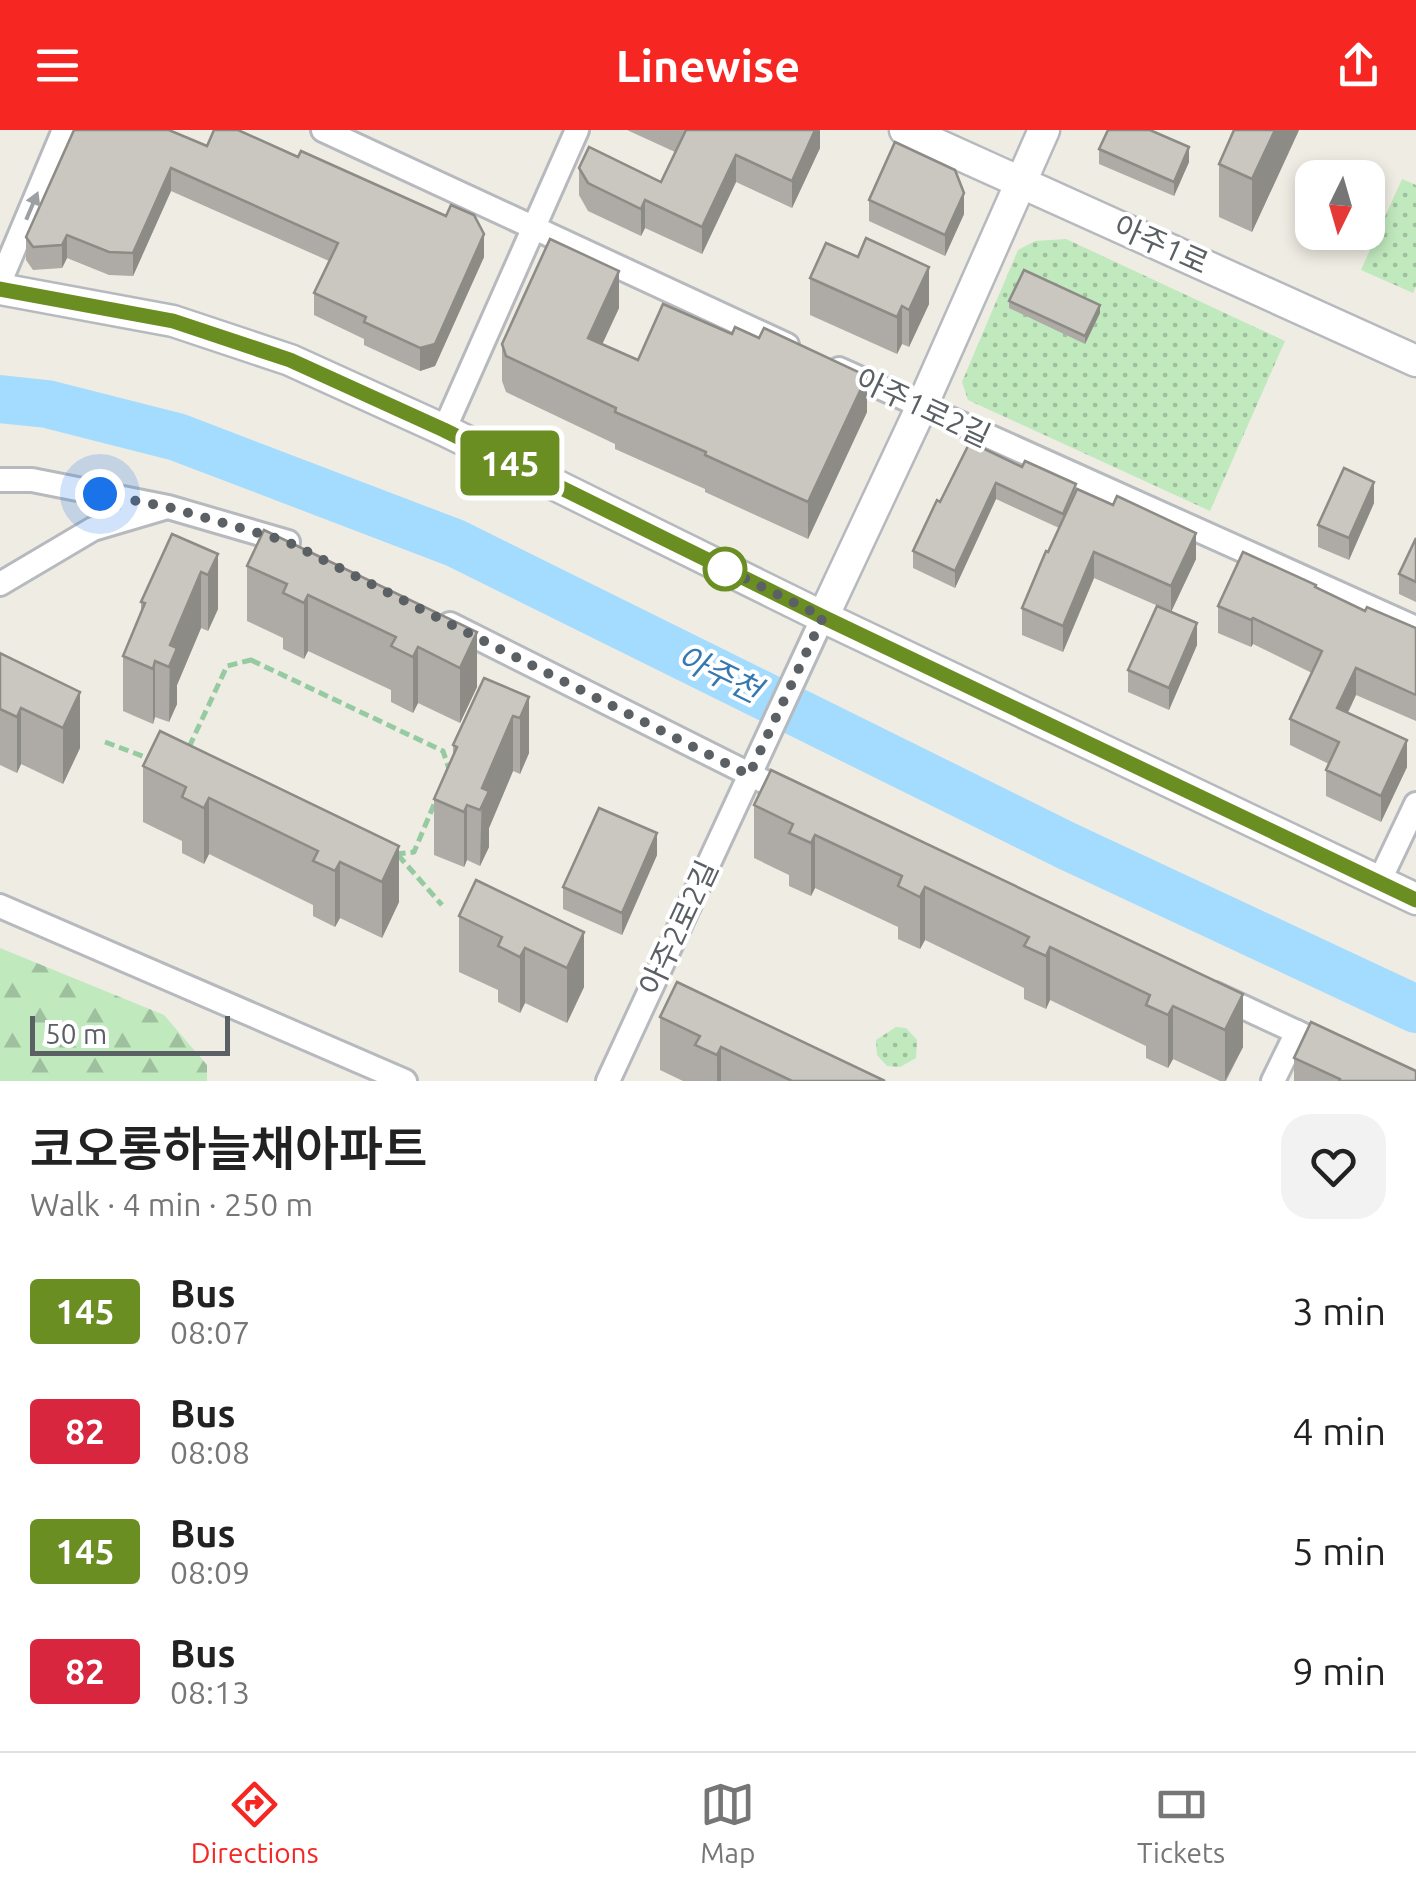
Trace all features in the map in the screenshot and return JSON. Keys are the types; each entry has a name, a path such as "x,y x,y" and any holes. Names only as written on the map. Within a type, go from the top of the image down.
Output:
{"street":[{"path":"64,130 0,286 173,321 290,360 444,430 823,617 1416,900"},
{"name":"아주1로2길","path":"323,130 922,408 1416,628"},
{"path":"444,430 578,130"},
{"name":"아주1로","path":"905,130 1416,361"},
{"path":"823,617 922,408 1044,130"},
{"path":"0,480 32,480 168,507 286,541 303,550"},
{"path":"0,584 93,530 168,507"},
{"path":"424,611 820,808"},
{"name":"아주2로2길","path":"608,1081 823,617"},
{"path":"1379,882 1416,804"},
{"path":"0,906 405,1081"},
{"path":"1191,982 1350,1057"},
{"path":"1272,1081 1297,1032"}],"path":[{"path":"250,660 443,751 449,769 414,852 398,855 379,856 192,769 190,745 227,666 250,660"},
{"path":"105,742 154,760"},
{"path":"398,855 442,906"}],"green space":[{"path":"1402,179 1416,185 1413,293 1361,270 1370,250 1385,250 1385,217"},
{"path":"1066,239 1285,341 1210,511 968,400 962,382 1018,250 1035,241"},
{"path":"0,948 164,1015 207,1065 207,1081 0,1081"},
{"path":"896,1027 906,1028 917,1040 916,1058 900,1067 887,1066 877,1055 876,1040"}],"building":[{"path":"74,130 169,130 207,146 214,130 238,130 298,157 301,151 446,216 451,205 474,215 484,234 435,344 420,348 314,293 338,243 171,168 133,253 109,252 67,235 62,245 33,247 26,237"},
{"path":"686,130 815,130 792,181 736,155 702,227 645,200 641,209 588,183 579,168 589,147 661,182"},
{"path":"1108,130 1150,130 1189,147 1174,182 1099,149"},
{"path":"1234,130 1275,130 1252,179 1219,164"},
{"path":"895,142 955,170 964,193 945,235 869,200"},
{"path":"866,238 929,267 909,310 902,306 897,317 810,278 826,243 858,257"},
{"path":"550,239 619,271 588,338 638,360 663,304 732,334 735,327 759,338 764,328 867,376 808,502 506,356 502,344"},
{"path":"1024,270 1100,305 1085,336 1009,301"},
{"path":"970,442 1022,467 1025,461 1076,484 1063,514 996,483 955,571 913,551"},
{"path":"1344,468 1374,482 1349,538 1318,525"},
{"path":"1077,489 1113,505 1117,496 1196,533 1171,586 1094,552 1063,626 1022,608"},
{"path":"264,530 477,632 460,668 418,647 413,657 391,646 396,637 308,595 304,603 283,593 287,584 247,566"},
{"path":"172,534 218,554 208,575 201,572 170,645 177,648 169,667 155,661 153,669 123,656 145,603 141,602"},
{"path":"1416,538 1416,582 1399,574"},
{"path":"1243,552 1365,611 1367,607 1416,628 1416,695 1356,668 1337,708 1407,740 1381,796 1326,770 1339,742 1290,719 1322,651 1218,606"},
{"path":"1157,606 1197,623 1169,688 1128,670"},
{"path":"0,653 80,692 63,728 21,708 17,717 0,709"},
{"path":"484,678 529,697 520,718 513,716 482,788 489,791 480,810 467,805 464,812 434,799 457,747 453,745"},
{"path":"160,731 399,846 382,882 340,862 335,871 313,861 318,851 209,798 204,808 182,797 186,787 143,766"},
{"path":"771,770 1243,994 1225,1030 1173,1006 1168,1015 1146,1005 1150,995 1050,947 1046,956 1024,946 1029,937 925,887 920,897 898,886 902,876 815,835 811,843 789,833 793,824 754,805"},
{"path":"599,808 657,833 622,913 563,887"},
{"path":"476,880 584,932 567,968 525,948 520,957 498,946 502,937 459,916"},
{"path":"677,982 885,1081 792,1081 721,1047 717,1055 695,1045 700,1036 660,1017"},
{"path":"1311,1022 1416,1071 1416,1081 1339,1081 1294,1058"}],"waterway":[{"name":"아주천","path":"0,399 47,404 177,437 455,543 1067,846 1416,1009"}],"bus line":[{"name":"145","path":"0,289 173,321 290,360 444,430 823,617 1416,900"}],"route":[{"path":"100,494 168,507 286,541 749,775 823,617 720,566 725,569"}]}
